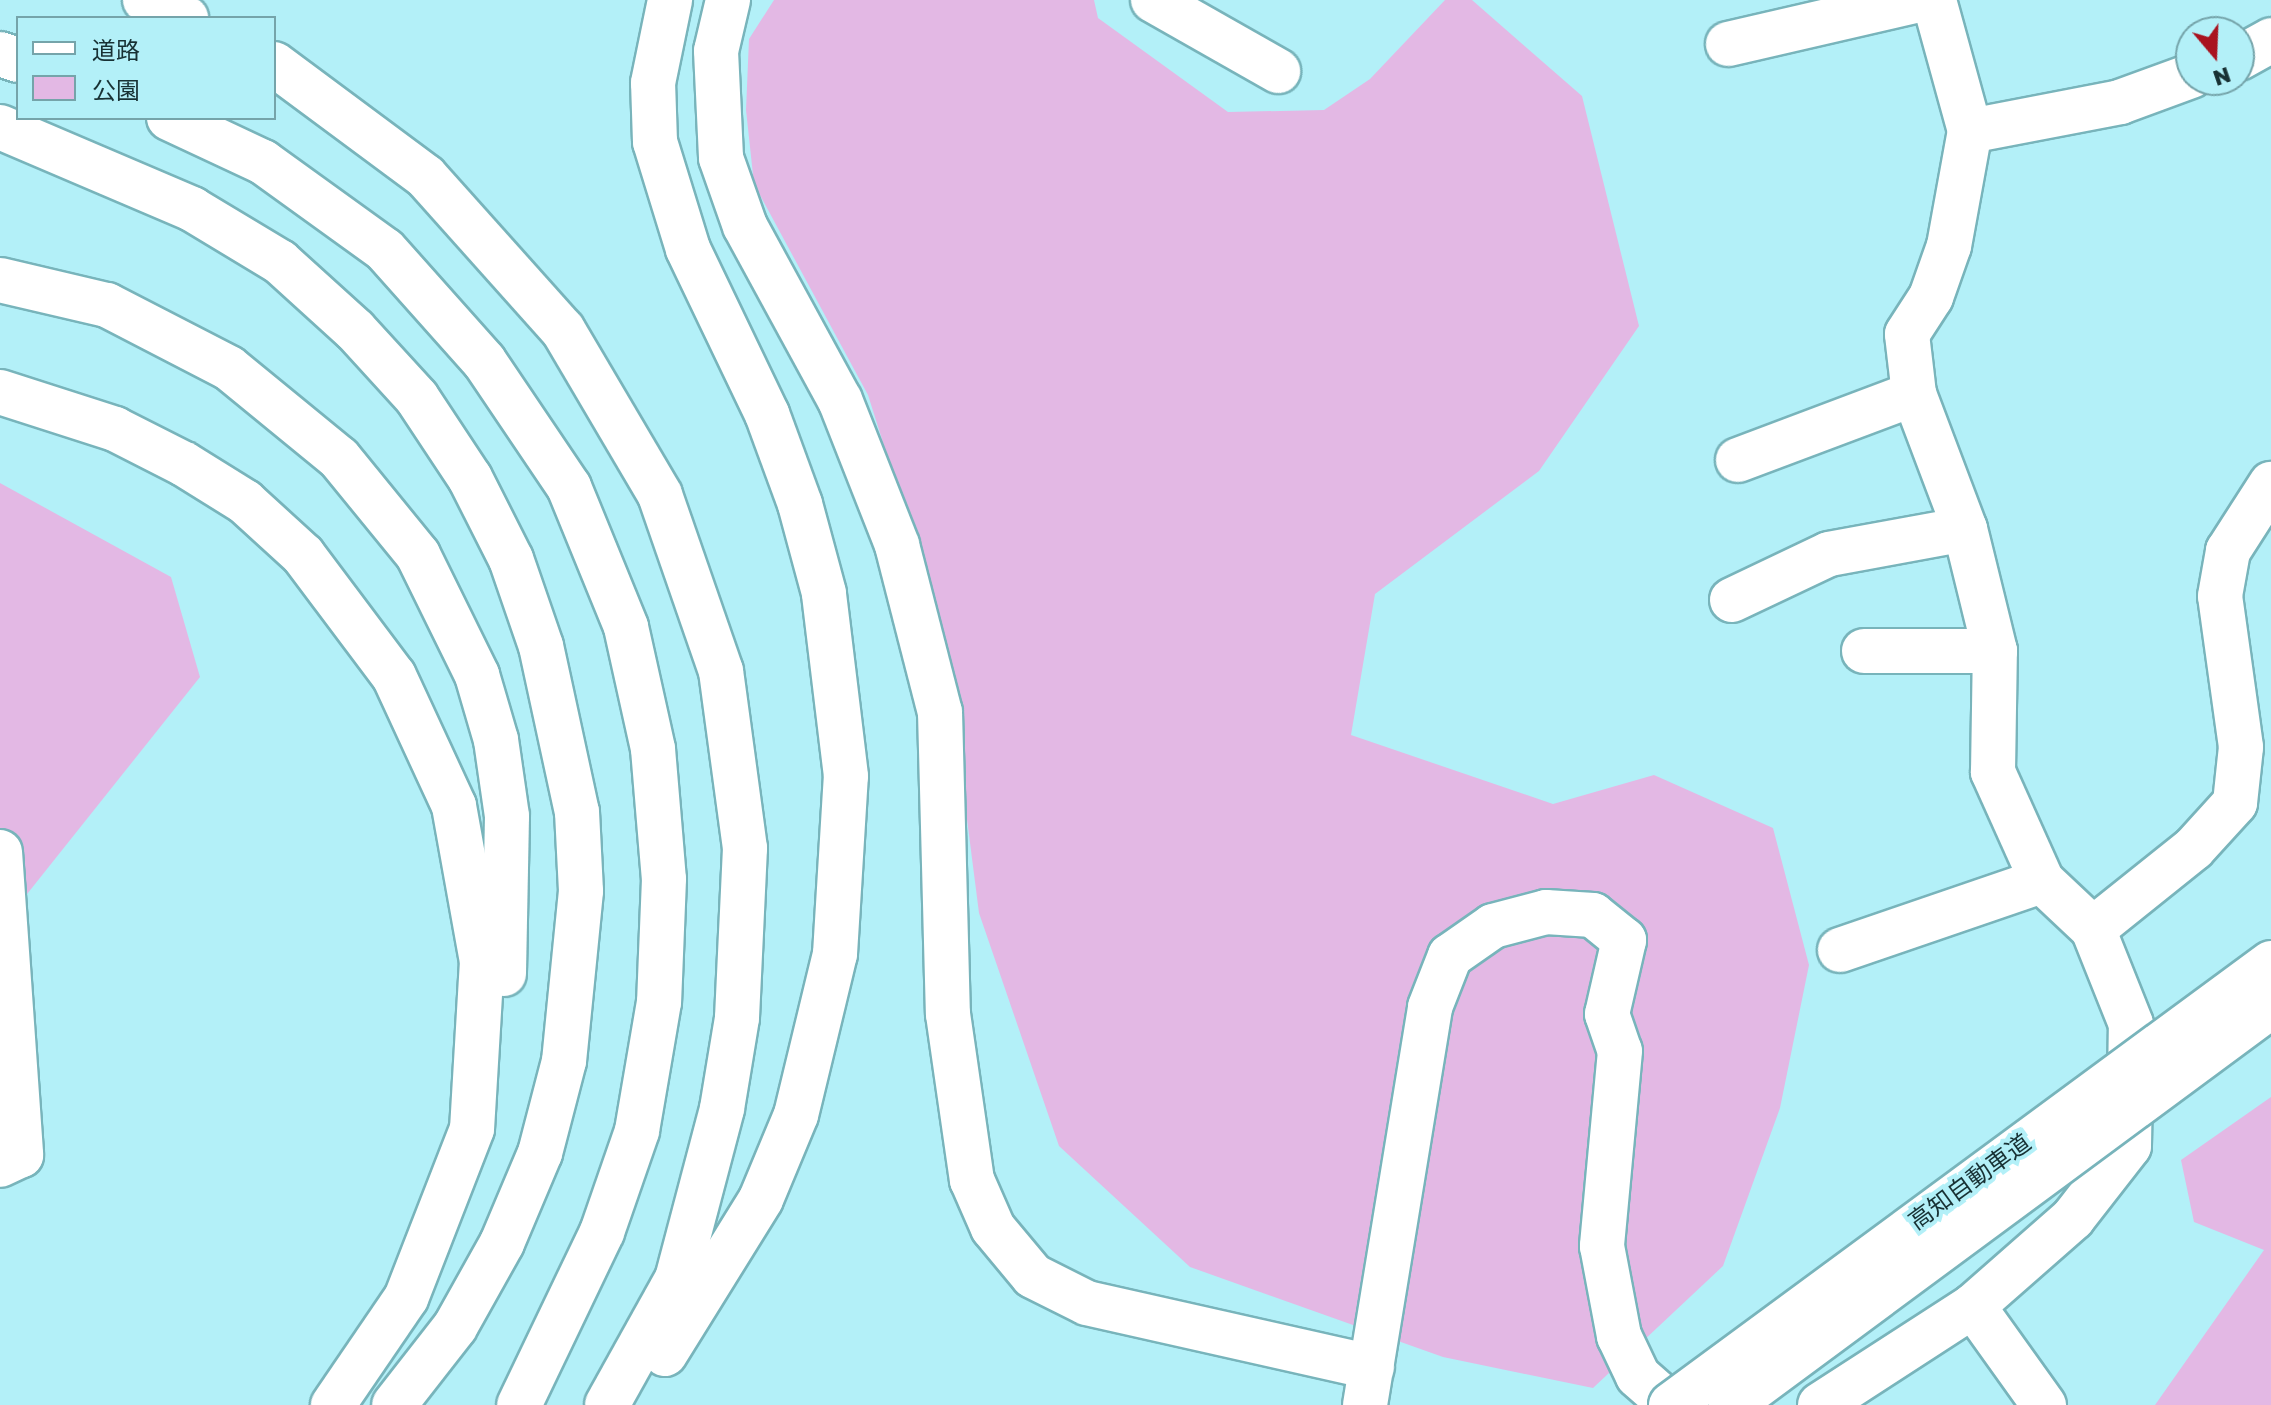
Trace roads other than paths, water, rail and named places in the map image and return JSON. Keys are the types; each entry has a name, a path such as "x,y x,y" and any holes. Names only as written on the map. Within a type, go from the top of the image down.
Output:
{"main road":[{"path":"145,0 181,16"},
{"path":"624,1405 720,1274 796,1115 820,1035 846,864 840,690 824,593 767,414 688,249 655,142 653,83 670,0"},
{"path":"728,0 716,51 721,158 745,226 846,414 897,545 940,712 948,1014 972,1180 993,1228 1033,1276 1087,1303 1369,1386 1430,1007 1450,956 1493,926 1546,912 1593,915 1624,940 1607,1014 1620,1064 1602,1246 1619,1336 1638,1376 1671,1405"},
{"path":"1153,0 1278,71"},
{"path":"1728,44 1919,0"},
{"path":"1820,1405 1973,1306 2073,1218 2129,1146 2131,1024 2093,929 2042,881 1993,772 1995,651 1965,529 1914,394 1907,334 1931,297 1949,246 1970,131 1934,0"},
{"path":"276,65 426,177 563,330 660,495 721,671 745,848 737,1018 719,1123 677,1279 607,1405"},
{"path":"1970,131 2120,102 2175,82"},
{"path":"173,120 263,162 385,250 484,361 569,487 626,627 655,778 664,879 659,1002 637,1131 602,1232 519,1405"},
{"path":"0,127 192,209 280,262 355,330 417,398 470,478 511,559 541,646 577,812 581,891 564,1061 540,1153 502,1243 455,1327 394,1405"},
{"path":"0,280 107,305 229,368 339,458 418,555 450,612 492,727 507,816 505,962 472,1129 406,1298 333,1405"},
{"path":"0,392 115,429 245,502 313,566 394,676 454,806 472,879 482,961 472,1129"},
{"path":"1738,460 1914,394"},
{"path":"2093,929 2194,848 2235,803 2241,747 2220,596 2228,551 2271,484"},
{"path":"1732,600 1829,554 1965,529"},
{"path":"1864,651 1995,651"},
{"path":"0,852 21,1155 0,1165"},
{"path":"1840,950 2042,881"},
{"name":"高知自動車道","path":"1671,1405 2271,963"},
{"name":"高知自動車道","path":"1731,1405 2271,1006"},
{"path":"1973,1306 2044,1405"}]}
